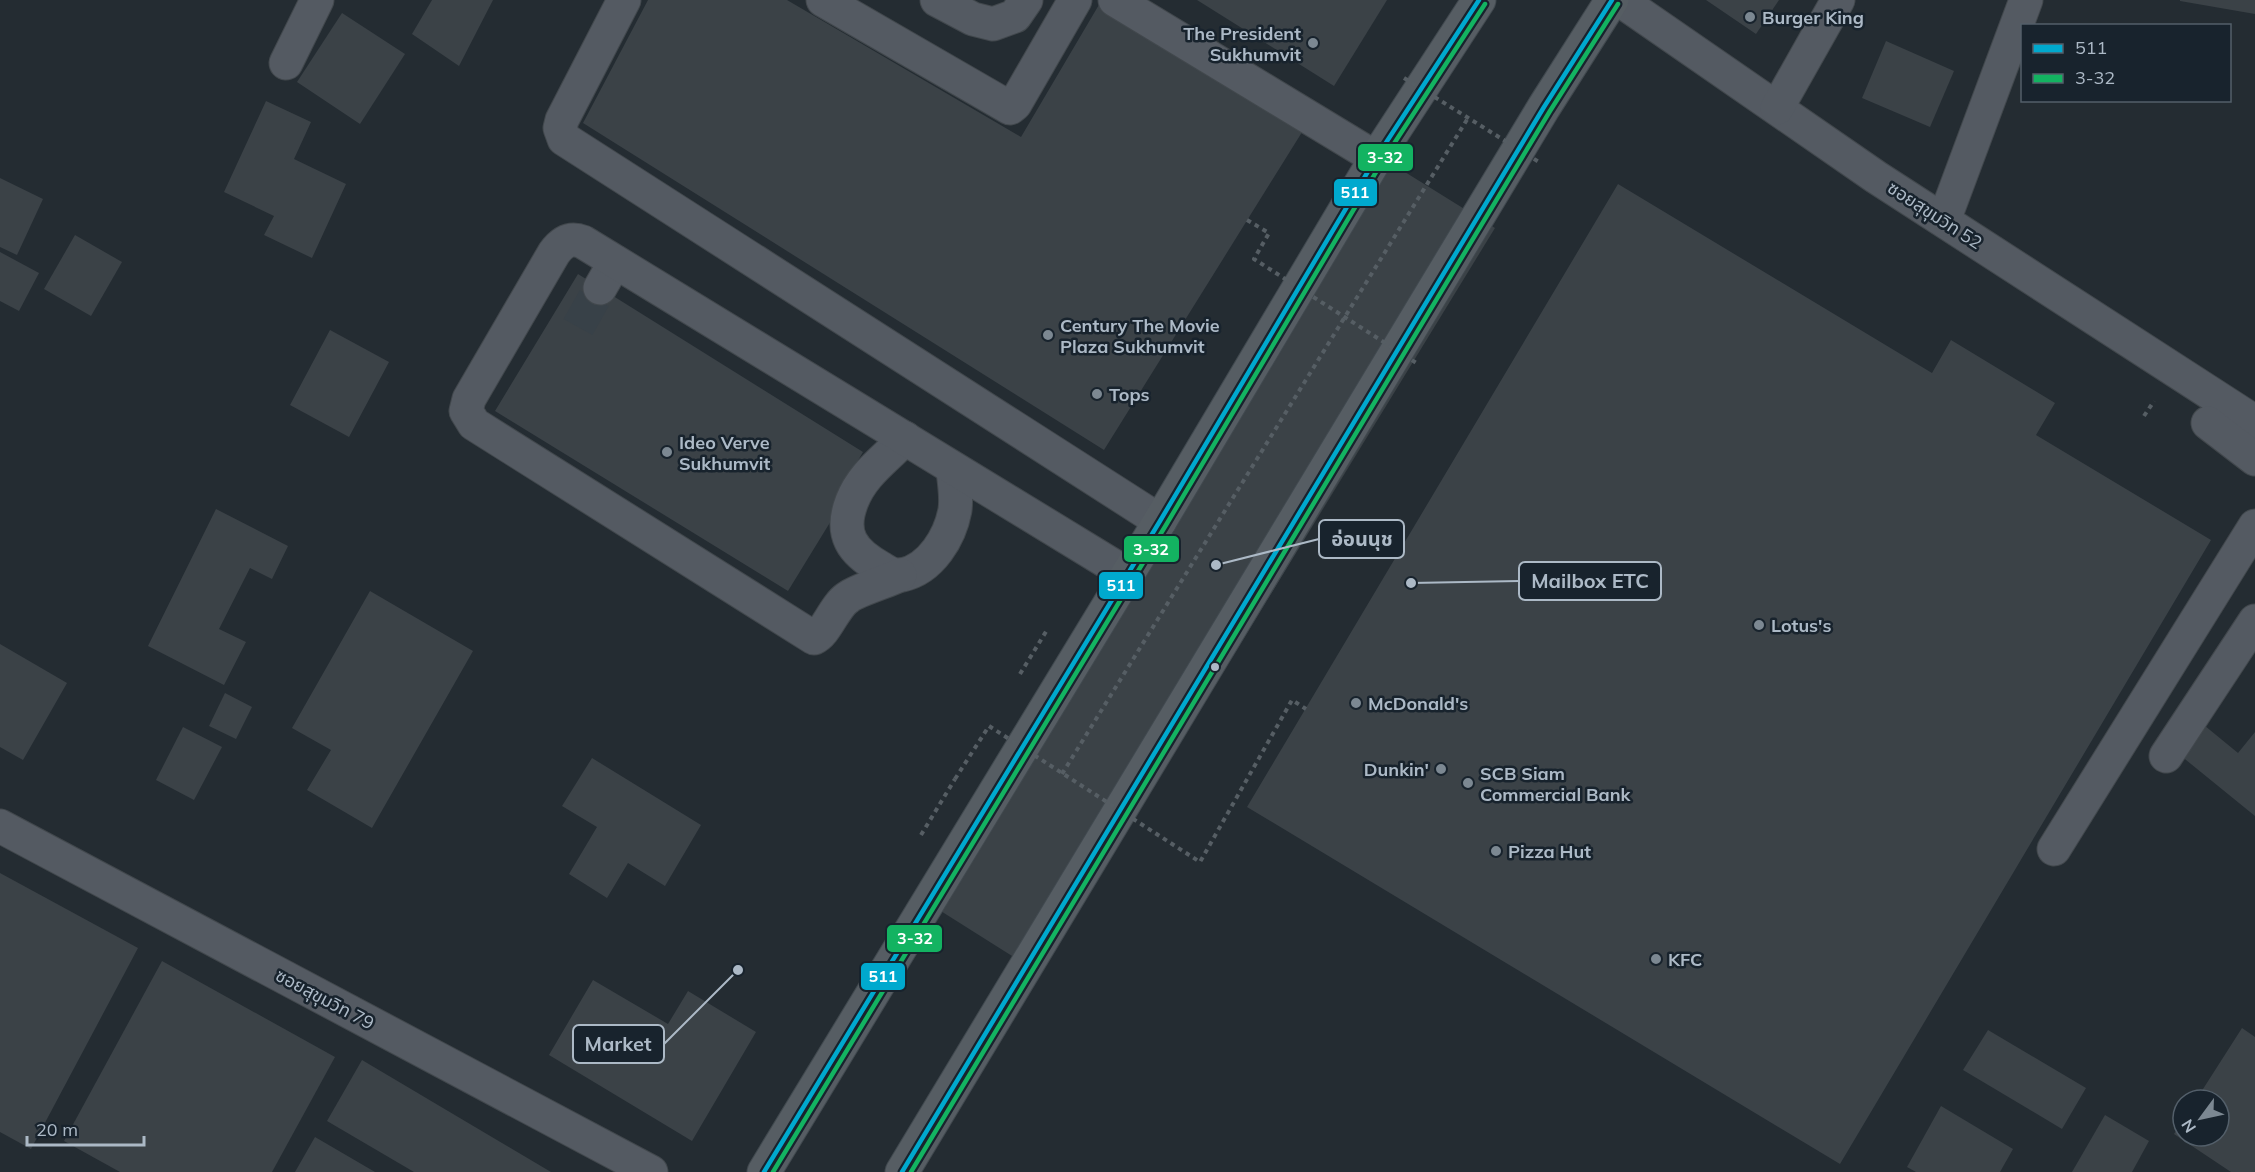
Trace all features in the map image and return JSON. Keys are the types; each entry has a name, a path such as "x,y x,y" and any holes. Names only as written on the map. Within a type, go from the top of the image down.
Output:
{"main road":[{"path":"764,1172 1160,521 1376,158 1479,0"},
{"path":"902,1172 1544,107 1612,0"}],"street":[{"path":"286,63 316,0"},
{"path":"624,0 562,120 560,128 564,139 1160,521"},
{"path":"823,0 1010,108 1015,104 1075,0"},
{"path":"937,0 973,19 993,24 1015,16 1026,0"},
{"path":"1115,0 1376,158"},
{"name":"ซอยสุขุมวิท 52","path":"1620,0 1944,220 2255,422"},
{"path":"1777,108 1839,0"},
{"path":"1944,220 2026,0"},
{"path":"953,469 956,498 954,512 937,551 926,564 914,571 849,595 838,606 821,634 814,638 474,424 466,411 469,399 554,253 566,241 577,240 608,275 905,438 1127,574"},
{"path":"2208,423 2255,459"},
{"path":"900,575 887,572 859,553 852,544 846,526 851,502 861,482 878,462 905,438"},
{"path":"2054,849 2255,526"},
{"path":"2166,756 2255,621"},
{"name":"ซอยสุขุมวิท 79","path":"0,826 651,1172"}],"path":[{"path":"1404,78 1539,162"},
{"path":"1062,774 1468,118"},
{"path":"1247,220 1269,233 1254,259 1418,364"},
{"path":"921,835 989,726 1200,862 1292,700 1306,709"}],"building":[{"path":"432,0 493,0 459,66 412,34"},
{"name":"Century The Movie Plaza Sukhumvit","path":"648,0 787,0 1021,137 1100,3 1304,129 1104,450 583,123"},
{"name":"The President Sukhumvit","path":"1197,0 1387,0 1334,86"},
{"name":"Burger King","path":"1706,0 1779,0 1756,34"},
{"path":"2255,0 2255,14 2180,1"},
{"path":"342,13 405,54 360,124 297,82"},
{"path":"1886,41 1954,71 1930,127 1862,98"},
{"path":"266,101 311,122 294,159 346,184 312,258 264,235 274,216 224,192"},
{"path":"1392,164 1495,228 1039,973 936,908"},
{"path":"0,178 43,199 17,255 0,247"},
{"name":"Lotus's","path":"1618,184 1932,373 1951,340 2055,403 2036,435 2211,540 1840,1164 1247,807"},
{"path":"75,235 122,262 91,316 44,289"},
{"path":"0,252 39,273 19,311 0,301"},
{"name":"Ideo Verve Sukhumvit","path":"578,274 863,452 838,494 845,498 788,591 495,411"},
{"path":"330,330 389,362 349,437 290,405"},
{"path":"216,509 288,546 272,579 250,568 219,629 246,642 224,685 148,646"},
{"path":"370,591 473,651 372,828 307,790 331,750 292,728"},
{"path":"0,644 67,683 23,760 0,747"},
{"path":"225,693 252,707 236,739 209,726"},
{"path":"2199,721 2238,753 2255,732 2255,816 2175,751"},
{"path":"183,727 222,747 194,800 156,780"},
{"path":"592,758 701,825 665,886 628,863 607,898 569,874 597,827 562,806"},
{"path":"0,873 138,948 31,1149 0,1132"},
{"path":"162,961 335,1057 272,1172 120,1172 64,1141"},
{"path":"593,980 668,1024 688,991 756,1032 692,1141 549,1055"},
{"path":"2242,1028 2255,1037 2255,1172 2231,1172 2195,1148 2231,1148 2231,1088 2204,1088"},
{"path":"1988,1030 2086,1088 2062,1129 1963,1070"},
{"path":"362,1060 551,1172 414,1172 327,1121"},
{"path":"1941,1106 2013,1149 2000,1172 1916,1172 1907,1167"},
{"path":"2105,1115 2149,1141 2132,1172 2072,1172"},
{"path":"315,1137 375,1172 295,1172"}],"tunnel":[{"path":"578,327 600,288"}],"transit line":[{"name":"511","path":"764,1172 1160,521 1376,158 1479,0"},
{"name":"511","path":"902,1172 1544,107 1612,0"},
{"name":"3-32","path":"773,1172 1166,525 1382,162 1485,4"},
{"name":"3-32","path":"911,1172 1550,111 1618,4"}],"place":[{"name":"Burger King","path":"1750,17"},
{"name":"The President Sukhumvit","path":"1313,43"},
{"name":"Century The Movie Plaza Sukhumvit","path":"1048,335"},
{"name":"Tops","path":"1097,394"},
{"name":"Ideo Verve Sukhumvit","path":"667,452"},
{"name":"อ่อนนุช","path":"1216,565"},
{"name":"Mailbox ETC","path":"1411,583"},
{"name":"Lotus's","path":"1759,625"},
{"name":"McDonald's","path":"1356,703"},
{"name":"Dunkin'","path":"1441,769"},
{"name":"SCB Siam Commercial Bank","path":"1468,783"},
{"name":"Pizza Hut","path":"1496,851"},
{"name":"KFC","path":"1656,959"},
{"name":"Market","path":"738,970"}]}
